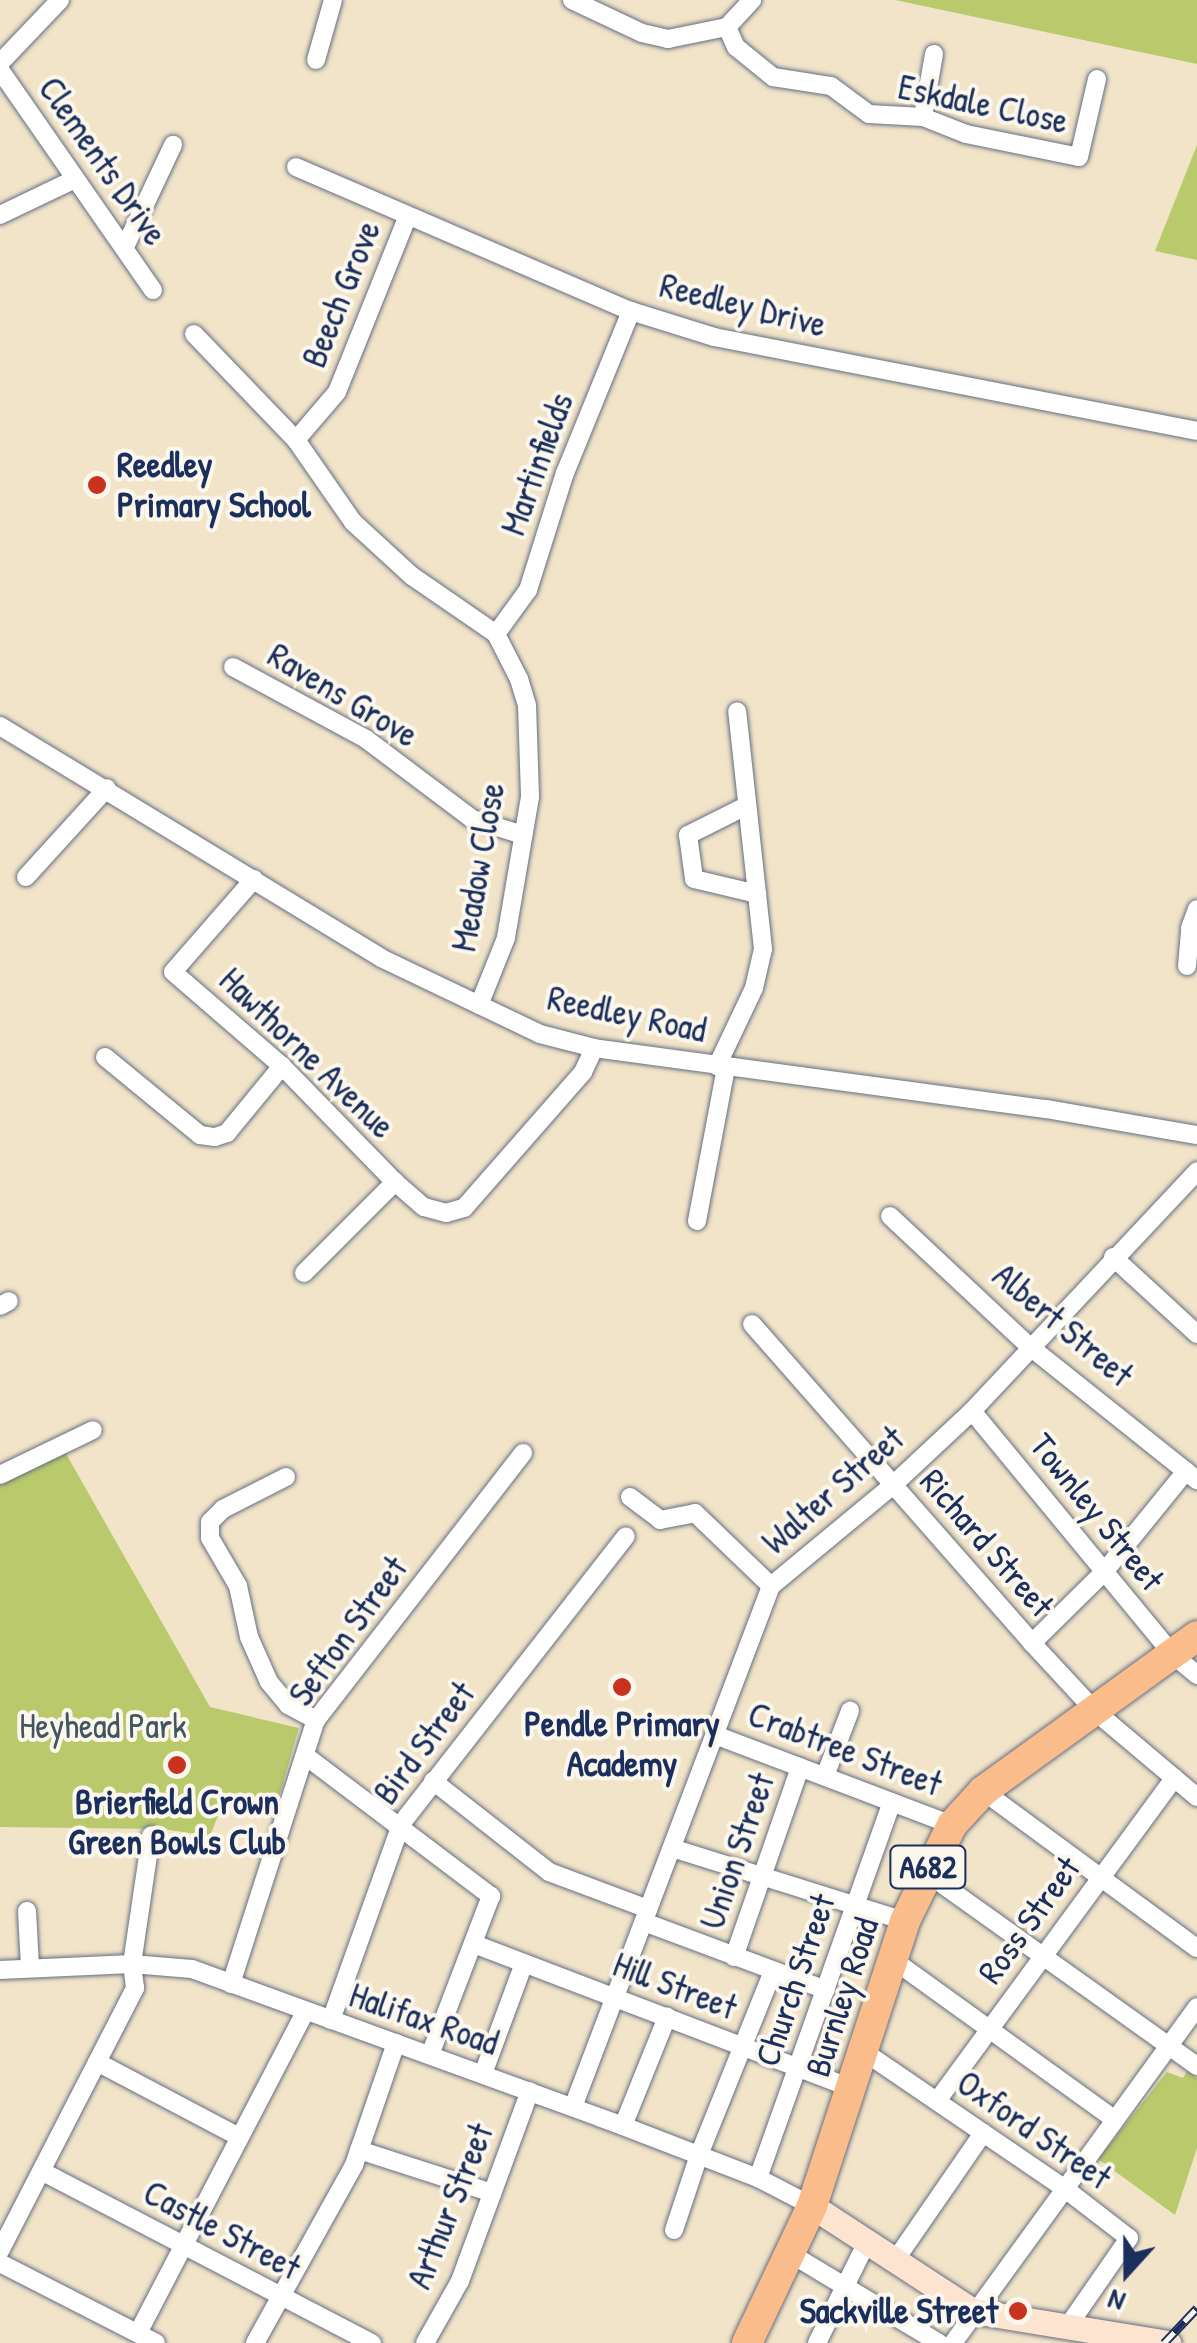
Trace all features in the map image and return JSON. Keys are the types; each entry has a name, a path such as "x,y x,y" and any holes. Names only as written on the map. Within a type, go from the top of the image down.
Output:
{"highway":[{"name":"Burnley Road","path":"812,2206 905,1921 952,1825 983,1791 1184,1645"},
{"name":"A682","path":"747,2343 812,2206"}],"main road":[{"path":"812,2206 973,2311 1168,2343"}],"street":[{"path":"0,66 60,0"},
{"path":"316,60 333,0"},
{"path":"572,0 668,39 726,27 752,0"},
{"name":"Eskdale Close","path":"726,27 745,56 773,77 832,86 869,114 924,118 966,134 1079,158 1097,79"},
{"path":"924,118 934,54"},
{"name":"Clements Drive","path":"0,66 152,290"},
{"path":"124,247 173,145"},
{"name":"Reedley Drive","path":"296,167 406,218 631,310 714,337 1197,431"},
{"path":"0,216 75,179"},
{"name":"Beech Grove","path":"296,440 338,392 406,218"},
{"name":"Martinfields","path":"496,634 528,590 566,473 631,310"},
{"path":"194,334 296,440 353,522 412,576 496,634"},
{"name":"Meadow Close","path":"479,1005 506,938 530,798 527,706 496,634"},
{"name":"Ravens Grove","path":"232,667 366,739 472,819 523,836"},
{"path":"697,1221 722,1067 754,988 763,949 737,712"},
{"name":"Reedley Road","path":"0,726 381,958 540,1034 594,1048 1046,1109 1197,1135"},
{"path":"26,877 107,788"},
{"path":"746,806 688,835 694,879 756,894"},
{"name":"Hawthorne Avenue","path":"254,879 173,972 282,1066 395,1182 424,1206 446,1213 464,1208 583,1072 594,1048"},
{"path":"1187,966 1190,928 1197,909"},
{"path":"105,1058 200,1135 215,1136 227,1132 282,1066"},
{"name":"Walter Street","path":"574,2107 771,1586 893,1485 972,1411 1197,1171"},
{"path":"304,1273 395,1182"},
{"name":"Albert Street","path":"890,1216 1030,1346 1192,1476"},
{"path":"1113,1257 1197,1334"},
{"name":"Richard Street","path":"752,1324 1032,1644 1096,1712 1197,1797"},
{"name":"Townley Street","path":"972,1411 1104,1572 1184,1645 1197,1675"},
{"path":"0,1475 93,1430"},
{"name":"Sefton Street","path":"230,1984 316,1720 523,1453"},
{"path":"1032,1644 1192,1476"},
{"path":"286,1477 223,1509 210,1522 210,1538 238,1586 249,1638 269,1682 288,1705 316,1720"},
{"path":"630,1497 660,1520 695,1512 771,1586"},
{"name":"Bird Street","path":"330,2020 401,1824 626,1536"},
{"path":"825,1776 850,1711"},
{"name":"Crabtree Street","path":"715,1735 952,1825"},
{"path":"307,1757 492,1896 430,2054"},
{"name":"Union Street","path":"734,1957 800,1767"},
{"name":"Ross Street","path":"937,2101 1174,1778"},
{"path":"433,1780 549,1872 734,1957 826,1990"},
{"path":"983,1791 1197,1948"},
{"name":"Church Street","path":"758,2178 892,1802"},
{"path":"0,2252 136,1988 132,1964 151,1835"},
{"path":"672,1848 854,1909 905,1921"},
{"path":"926,1872 1197,2066"},
{"path":"27,1910 30,1967"},
{"name":"Hill Street","path":"474,1944 852,2088"},
{"path":"892,1959 1114,2119"},
{"path":"483,2074 524,1962"},
{"name":"Halifax Road","path":"0,1970 171,1964 574,2107 758,2178 812,2206"},
{"path":"674,2230 699,2155 773,1972"},
{"path":"954,2343 973,2311 1197,2008"},
{"path":"138,2334 305,2012"},
{"path":"623,2126 667,2017"},
{"path":"255,2343 359,2150 396,2043"},
{"name":"Oxford Street","path":"863,2051 1064,2188 1128,2238 1068,2326"},
{"path":"97,2062 240,2137"},
{"name":"Arthur Street","path":"425,2343 460,2281 530,2091"},
{"path":"894,2262 982,2132"},
{"path":"359,2150 492,2193"},
{"name":"Castle Street","path":"43,2172 372,2343"},
{"path":"818,2343 844,2282 866,2244"},
{"path":"791,2254 844,2282 939,2343"},
{"path":"0,2263 156,2343"}],"green space":[{"path":"895,0 1197,0 1197,64"},
{"path":"1197,145 1197,260 1155,251"},
{"name":"Heyhead Park","path":"65,1452 210,1707 299,1728 273,1817 231,1803 221,1808 210,1836 163,1829 0,1827 0,1483"},
{"path":"1187,2071 1197,2078 1197,2148 1175,2215 1098,2159 1167,2072 1183,2078"}],"railway":[{"path":"1164,2343 1197,2308"}],"place":[{"name":"Reedley Primary School","path":"97,485"},
{"name":"Pendle Primary Academy","path":"622,1687"},
{"name":"Brierfield Crown Green Bowls Club","path":"177,1765"},
{"name":"Sackville Street","path":"1018,2311"}]}
